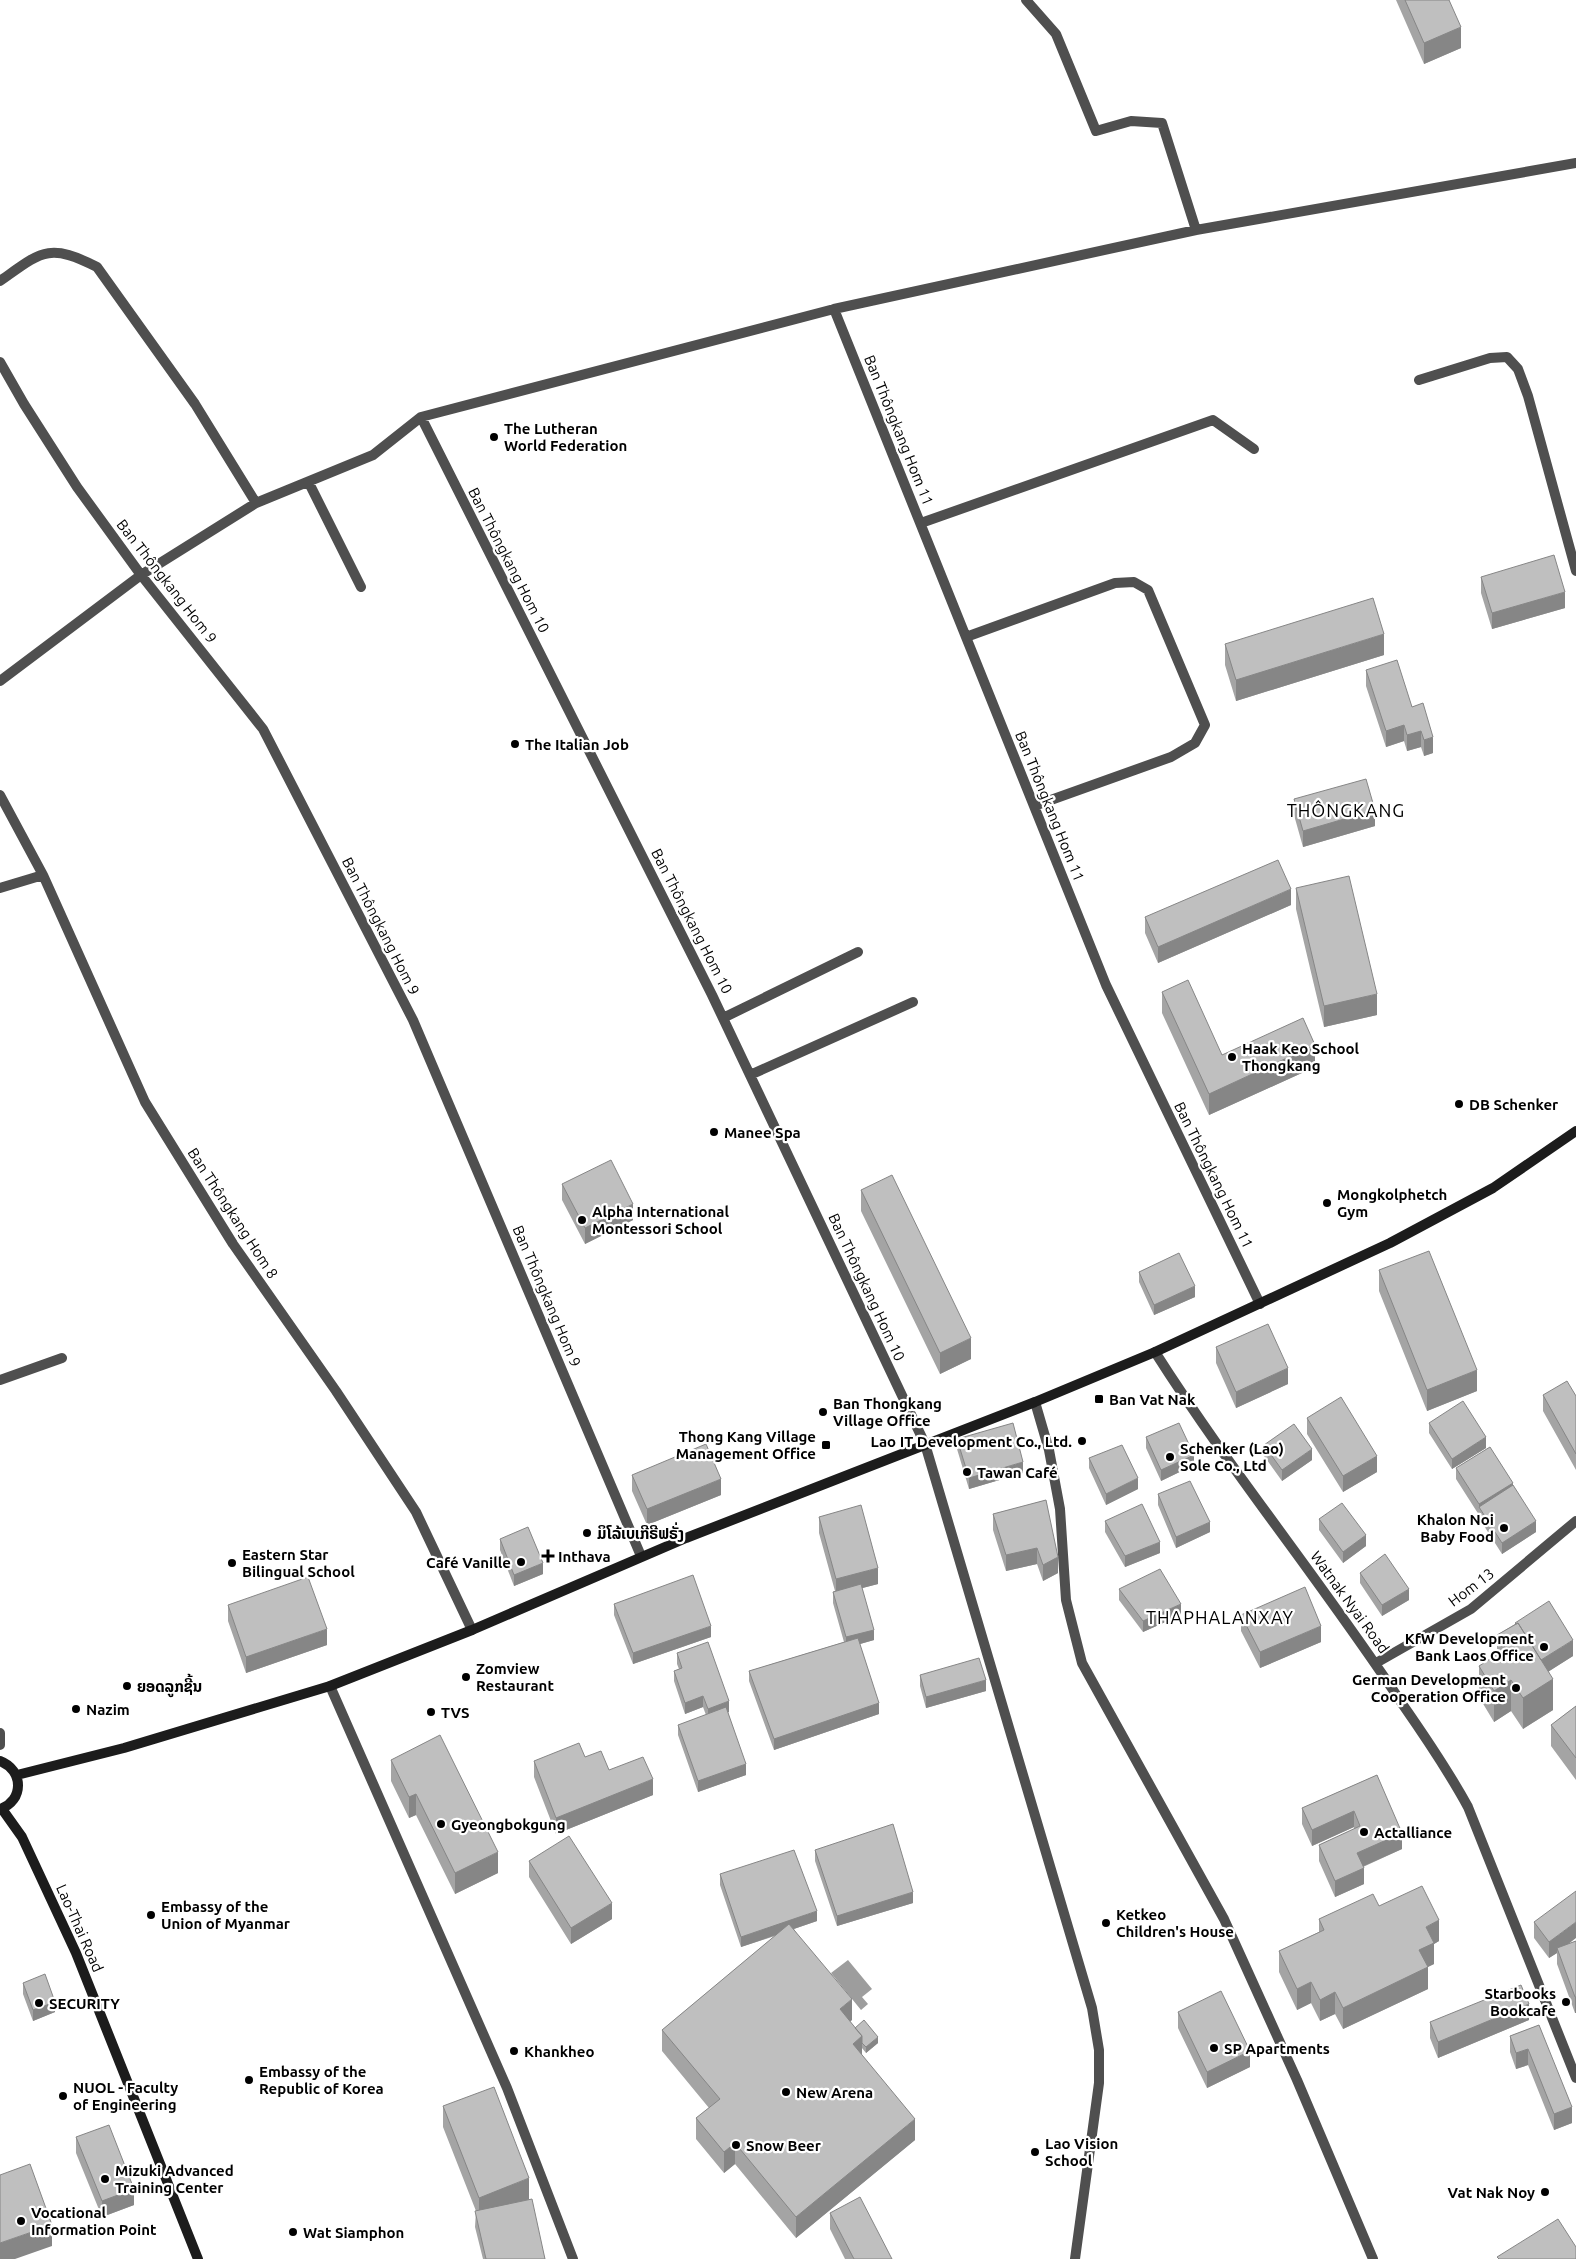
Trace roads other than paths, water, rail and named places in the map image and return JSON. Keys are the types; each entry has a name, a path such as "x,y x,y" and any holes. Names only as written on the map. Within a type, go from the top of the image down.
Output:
{"street":[{"path":"1026,0 1056,34 1096,131 1131,121 1162,123 1196,230"},
{"path":"0,681 141,575 256,503 309,483 373,455 421,417 834,309 1196,230 1576,163"},
{"path":"0,281 36,255 50,251 75,256 97,267 195,404 256,503"},
{"name":"Ban Thôngkang Hom 11","path":"834,309 1106,985 1260,1304"},
{"path":"1420,380 1490,358 1507,357 1518,369 1528,396 1576,571"},
{"name":"Ban Thôngkang Hom 9","path":"0,362 24,404 77,487 141,575 263,729 413,1020 641,1556"},
{"name":"Ban Thôngkang Hom 10","path":"421,417 723,1018 925,1444 1092,2008 1099,2050 1099,2084 1074,2259"},
{"path":"920,524 1213,420 1254,449"},
{"path":"309,483 361,587"},
{"path":"966,637 1115,583 1134,582 1148,590 1205,724 1196,742 1171,757 1034,806"},
{"name":"Ban Thôngkang Hom 8","path":"0,794 43,875 145,1102 233,1244 336,1391 416,1512 472,1630"},
{"path":"0,888 43,875"},
{"path":"723,1018 858,952"},
{"path":"750,1075 913,1002"},
{"path":"16,1775 124,1748 330,1686 472,1630 641,1556 1035,1402 1155,1352 1390,1243 1493,1188 1576,1131"},
{"name":"Watnak Nyai Road","path":"1155,1352 1191,1408 1376,1663 1440,1759 1468,1807 1576,2078"},
{"path":"0,1380 62,1358"},
{"path":"1035,1402 1049,1450 1060,1509 1066,1600 1082,1663 1224,1919 1297,2080 1373,2259"},
{"name":"Hom 13","path":"1376,1663 1471,1609 1576,1521"},
{"path":"330,1686 507,2088 573,2259"},
{"path":"0,1733 0,1745"},
{"path":"0,1761 8,1764 16,1775 18,1791 10,1804 1,1809"},
{"name":"Lao-Thai Road","path":"1,1809 22,1837 76,1953 198,2259"}],"place":[{"name":"The Lutheran World Federation","path":"494,437"},
{"name":"The Italian Job","path":"515,744"},
{"name":"Haak Keo School Thongkang","path":"1232,1057"},
{"name":"DB Schenker","path":"1459,1104"},
{"name":"Manee Spa","path":"714,1132"},
{"name":"Mongkolphetch Gym","path":"1327,1203"},
{"name":"Alpha International Montessori School","path":"582,1220"},
{"name":"Ban Vat Nak","path":"1099,1399"},
{"name":"Ban Thongkang Village Office","path":"823,1412"},
{"name":"Lao IT Development Co., Ltd.","path":"1082,1441"},
{"name":"Thong Kang Village Management Office","path":"826,1445"},
{"name":"Schenker (Lao) Sole Co., Ltd","path":"1170,1457"},
{"name":"Tawan Café","path":"967,1472"},
{"name":"Khalon Noi Baby Food","path":"1504,1528"},
{"name":"ມິໂລ້ເບເກີຣີຟຣັ່ງ","path":"587,1533"},
{"name":"Inthava","path":"548,1556"},
{"name":"Café Vanille","path":"521,1562"},
{"name":"Eastern Star Bilingual School","path":"232,1563"},
{"name":"KfW Development Bank Laos Office","path":"1544,1647"},
{"name":"Zomview Restaurant","path":"466,1677"},
{"name":"ຍອດລູກຊີ້ນ","path":"127,1686"},
{"name":"German Development Cooperation Office","path":"1516,1688"},
{"name":"Nazim","path":"76,1709"},
{"name":"TVS","path":"431,1712"},
{"name":"Gyeongbokgung","path":"441,1824"},
{"name":"Actalliance","path":"1364,1832"},
{"name":"Embassy of the Union of Myanmar","path":"151,1915"},
{"name":"Ketkeo Children's House","path":"1106,1923"},
{"name":"Starbooks Bookcafe","path":"1566,2002"},
{"name":"SECURITY","path":"39,2003"},
{"name":"SP Apartments","path":"1214,2048"},
{"name":"Khankheo","path":"514,2051"},
{"name":"Embassy of the Republic of Korea","path":"249,2080"},
{"name":"New Arena","path":"786,2092"},
{"name":"NUOL - Faculty of Engineering","path":"63,2096"},
{"name":"Snow Beer","path":"736,2145"},
{"name":"Lao Vision School","path":"1035,2152"},
{"name":"Mizuki Advanced Training Center","path":"105,2179"},
{"name":"Vat Nak Noy","path":"1545,2192"},
{"name":"Vocational Information Point","path":"21,2221"},
{"name":"Wat Siamphon","path":"293,2232"}],"district":[{"name":"THÔNGKANG","path":"1346,810"},
{"name":"THAPHALANXAY","path":"1220,1617"}]}
